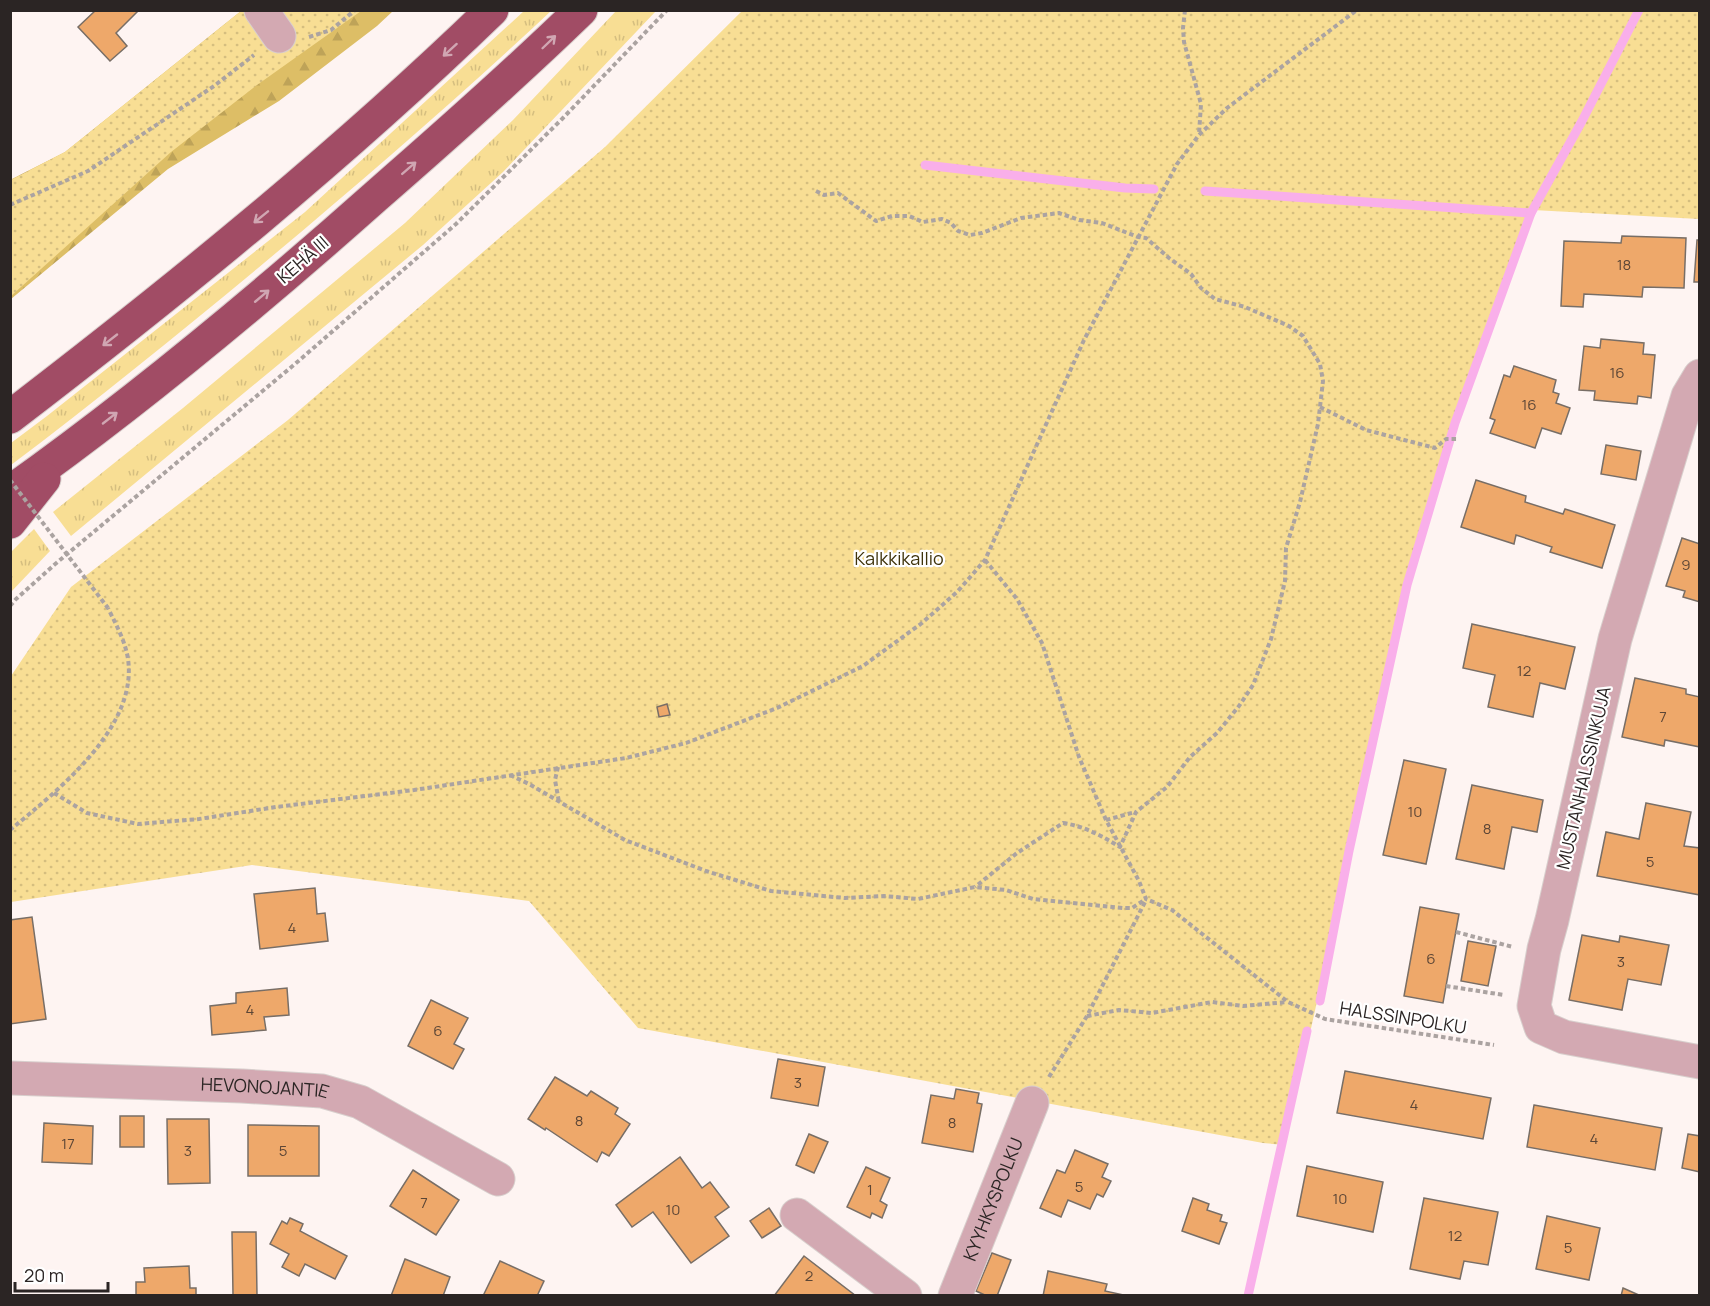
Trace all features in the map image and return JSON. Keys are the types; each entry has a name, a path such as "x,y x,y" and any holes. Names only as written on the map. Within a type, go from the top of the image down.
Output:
{"highway":[{"path":"10,417 120,332 306,179 492,10"},
{"name":"KEHÄ III","path":"10,492 64,454 219,332 516,73 581,10"},
{"path":"10,522 64,454"}],"street":[{"name":"MUSTANHALSSINKUJA","path":"1700,376 1688,396 1615,639 1534,1006 1541,1027 1550,1033 1700,1062"},
{"name":"HEVONOJANTIE","path":"10,1078 322,1091 360,1102 498,1179"},
{"name":"KYYHKYSPOLKU","path":"955,1296 1032,1103"},
{"path":"797,1215 905,1296"}],"path":[{"path":"10,205 88,171 214,86 270,23 310,37 331,30 355,10"},
{"path":"10,606 54,565 294,364 456,224 667,10"},
{"path":"1185,10 1183,28 1185,42 1201,104 1199,135"},
{"path":"54,793 87,813 138,824 200,819 626,758 686,742 788,703 863,666 922,623 958,591 985,560 1084,340 1177,164 1199,135 1227,108 1357,10"},
{"path":"816,191 824,195 838,193 876,220 892,216 909,216 923,222 942,219 951,223 958,231 970,235 982,233 1021,218 1059,213 1079,220 1102,222 1146,238 1191,274 1201,288 1215,299 1245,308 1289,326 1303,336 1320,364 1323,381 1318,424 1300,502 1286,548 1285,581 1271,639 1253,685 1239,706 1217,732 1190,757 1167,787 1136,812 1106,820"},
{"path":"1320,407 1366,430 1435,448 1446,439 1458,440"},
{"path":"10,480 108,608 123,638 128,661 127,690 116,718 105,736 80,768 10,830"},
{"path":"985,560 1017,599 1042,643 1079,757 1106,820 1139,881 1146,899 1087,1016 1032,1103"},
{"path":"558,767 555,780 560,801"},
{"path":"509,774 625,840 706,871 771,891 845,898 884,896 918,899 975,887 1006,890 1033,899 1123,908 1132,908 1146,899"},
{"path":"1120,847 1136,812"},
{"path":"975,887 1017,853 1063,823 1100,835 1120,847"},
{"name":"HALSSINPOLKU","path":"1146,899 1172,910 1288,1002 1309,1013 1326,1019 1494,1046"},
{"path":"1456,932 1544,954"},
{"path":"1446,986 1535,1001"},
{"path":"1087,1016 1119,1010 1152,1013 1212,1002 1243,1006 1288,1002"}],"green space":[{"path":"241,11 393,11 377,26 279,101 168,169 11,299 10,180 65,152"},
{"path":"241,11 361,11 257,85 171,152 11,296 11,180 65,152"},
{"path":"524,11 551,11 301,232 139,366 11,465 11,443 305,212"},
{"path":"616,11 656,11 503,172 423,245 71,536 53,512 183,408 405,223 513,120"},
{"name":"Kalkkikallio","path":"742,11 1699,11 1699,219 1533,210 1448,448 1410,587 1376,727 1285,1145 1263,1143 638,1028 529,901 252,865 11,902 11,676 71,587 288,420 605,147"},
{"path":"34,529 50,551 11,592 11,552"}],"building":[{"path":"96,10 139,10 116,33 127,46 110,61 78,27"},
{"path":"1622,236 1686,238 1684,288 1643,287 1642,297 1584,294 1583,307 1561,306 1564,241 1621,243"},
{"path":"1697,240 1700,240 1700,282 1694,282"},
{"path":"1601,339 1644,343 1643,354 1655,355 1651,398 1638,396 1637,404 1594,400 1595,391 1579,390 1584,346 1600,348"},
{"path":"1514,366 1556,380 1553,392 1559,394 1556,403 1570,408 1561,434 1542,428 1535,448 1490,433 1495,420 1490,418 1504,375 1510,377"},
{"path":"1606,445 1641,451 1636,480 1601,474"},
{"path":"1476,480 1526,496 1525,502 1563,514 1565,509 1615,525 1602,568 1550,552 1552,547 1516,535 1514,544 1461,527"},
{"path":"1682,538 1700,544 1700,602 1683,597 1685,591 1666,586"},
{"path":"1472,624 1575,647 1565,689 1540,683 1533,717 1488,707 1495,675 1463,668"},
{"path":"1635,678 1686,689 1686,694 1700,697 1700,747 1665,740 1664,746 1622,737"},
{"path":"667,704 670,715 659,717 657,707"},
{"path":"1404,760 1446,769 1426,864 1383,855"},
{"path":"1472,785 1543,800 1537,832 1512,827 1504,869 1456,859"},
{"path":"1646,803 1691,812 1684,846 1700,848 1700,895 1597,876 1606,832 1639,839"},
{"path":"315,888 317,914 325,913 328,941 260,949 254,894"},
{"path":"1420,907 1459,914 1443,1003 1404,996"},
{"path":"32,917 46,1019 10,1024 10,920"},
{"path":"1582,935 1619,942 1620,936 1669,945 1661,985 1628,979 1622,1010 1569,1000"},
{"path":"1468,941 1496,946 1488,986 1461,981"},
{"path":"287,988 289,1015 264,1017 266,1030 212,1035 210,1006 236,1003 236,993"},
{"path":"431,1000 468,1018 454,1044 464,1049 453,1069 408,1046"},
{"path":"778,1059 825,1067 818,1106 771,1098"},
{"path":"1345,1071 1491,1098 1483,1139 1337,1113"},
{"path":"555,1077 587,1096 591,1091 618,1108 615,1114 630,1124 609,1156 602,1152 597,1162 546,1128 545,1130 528,1119"},
{"path":"956,1089 979,1093 977,1103 982,1104 973,1152 922,1143 931,1095 954,1099"},
{"path":"1534,1105 1662,1128 1655,1170 1527,1147"},
{"path":"120,1116 144,1116 144,1147 120,1147"},
{"path":"167,1119 209,1119 210,1183 168,1184"},
{"path":"44,1123 93,1126 92,1164 42,1162"},
{"path":"248,1125 319,1126 319,1176 248,1176"},
{"path":"809,1134 828,1142 814,1173 796,1165"},
{"path":"1688,1134 1700,1136 1700,1172 1682,1168"},
{"path":"1075,1150 1108,1164 1102,1177 1111,1181 1103,1197 1097,1194 1090,1209 1068,1200 1061,1217 1040,1208 1057,1170 1065,1173"},
{"path":"680,1157 702,1188 710,1182 729,1207 715,1217 729,1236 691,1263 653,1212 632,1227 616,1205"},
{"path":"1307,1166 1383,1182 1373,1232 1297,1216"},
{"path":"866,1167 890,1178 880,1201 887,1205 882,1218 872,1213 870,1218 847,1207"},
{"path":"413,1170 459,1200 436,1235 390,1206"},
{"path":"1193,1198 1209,1204 1207,1210 1222,1215 1220,1221 1227,1223 1219,1244 1182,1231"},
{"path":"1424,1198 1498,1212 1488,1265 1464,1261 1460,1279 1410,1269"},
{"path":"769,1208 781,1226 762,1238 750,1221"},
{"path":"1547,1216 1600,1228 1589,1280 1536,1269"},
{"path":"290,1218 303,1224 300,1231 347,1256 335,1279 305,1264 299,1276 282,1267 289,1254 270,1244 282,1221 287,1224"},
{"path":"232,1232 256,1232 257,1295 233,1295"},
{"path":"992,1253 1011,1260 997,1296 987,1296 976,1291"},
{"path":"804,1256 856,1296 774,1296"},
{"path":"405,1259 450,1277 443,1296 391,1296"},
{"path":"500,1261 544,1281 537,1296 483,1296"},
{"path":"189,1266 190,1288 196,1288 196,1296 136,1296 136,1282 145,1282 144,1268"},
{"path":"1048,1271 1107,1284 1105,1291 1128,1296 1043,1296"},
{"path":"1623,1288 1641,1296 1621,1296"}],"waterway":[{"path":"1320,1001 1349,851 1407,585 1455,423 1531,213 1582,121 1639,10"},
{"path":"925,165 1125,188 1154,189"},
{"path":"1205,191 1531,213"},
{"path":"1248,1296 1307,1031"}]}
